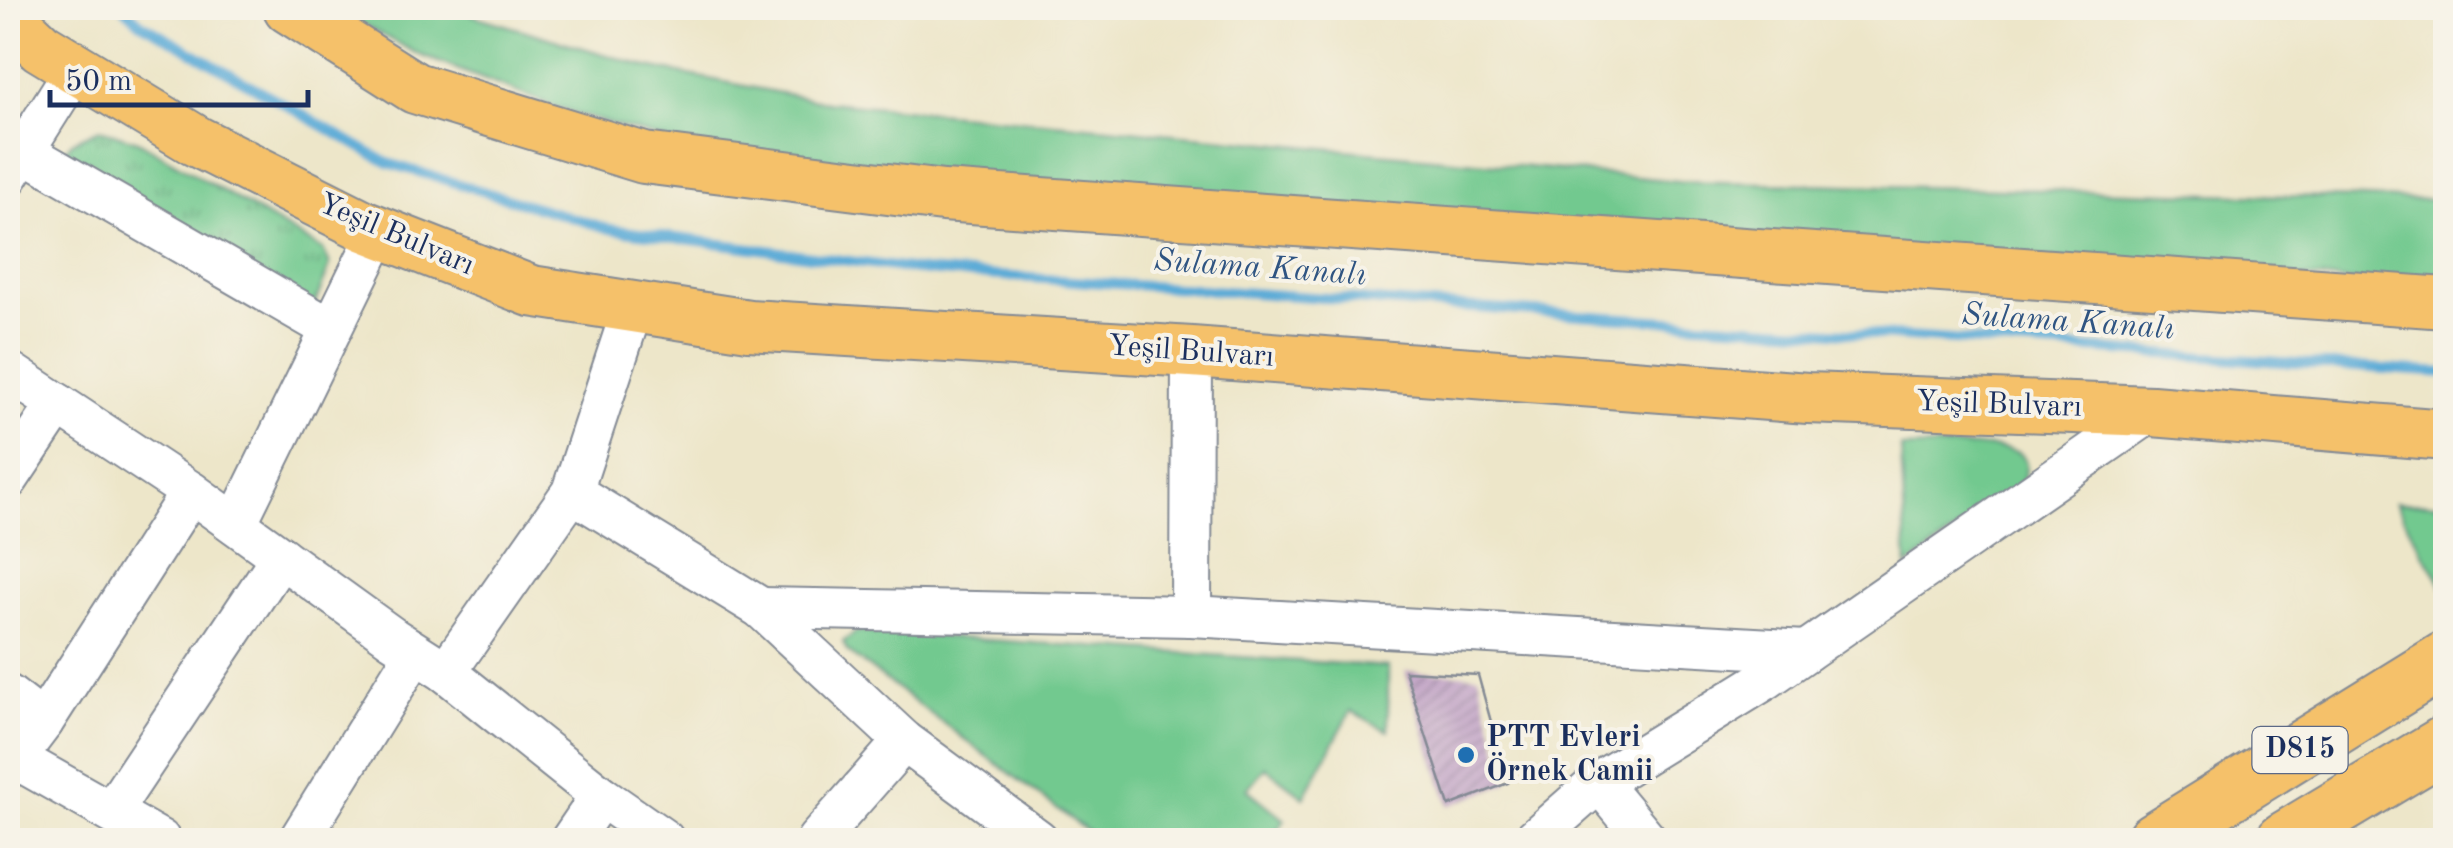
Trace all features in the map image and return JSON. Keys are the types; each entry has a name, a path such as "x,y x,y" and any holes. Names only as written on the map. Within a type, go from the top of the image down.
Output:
{"highway":[{"name":"D815","path":"2154,840 2446,659"},
{"name":"D815","path":"2284,840 2446,743"}],"main road":[{"path":"289,8 415,88 644,158 943,196 2446,302"},
{"name":"Yeşil Bulvarı","path":"8,16 41,47 196,141 379,232 531,291 749,325 1192,352 1808,398 2152,411 2446,435"}],"street":[{"path":"76,68 15,164 332,330"},
{"path":"236,524 379,232"},
{"path":"299,840 431,662 572,492 633,307"},
{"path":"1191,616 1192,352"},
{"path":"8,371 190,492 431,662 600,796 664,840"},
{"path":"8,479 58,404"},
{"path":"1533,840 1599,782 1766,679 2152,411"},
{"path":"160,840 11,763 43,722 190,492"},
{"path":"572,492 761,608 904,741 1038,840"},
{"path":"111,812 281,557"},
{"path":"761,608 1191,616 1806,651"},
{"path":"8,695 43,722"},
{"path":"818,840 904,741"},
{"path":"1599,782 1648,840"},
{"path":"571,840 600,796"}],"green space":[{"path":"333,8 457,8 648,67 827,102 1679,181 2445,200 2445,288 921,176 670,141 572,113 420,55"},
{"path":"100,129 138,141 323,250 330,265 310,317 61,155 73,141"},
{"path":"1964,446 2011,450 2020,454 2026,469 2021,484 1907,567 1901,448"},
{"path":"2395,503 2445,504 2445,590"},
{"path":"857,631 1388,667 1388,731 1351,711 1304,797 1265,767 1247,789 1285,820 1269,840 1099,840 847,651 843,642"}],"building":[{"name":"PTT Evleri Örnek Camii","path":"1405,671 1478,675 1508,783 1449,806"}],"waterway":[{"name":"Sulama Kanalı","path":"124,8 141,23 388,163 610,229 924,271 2446,373"}],"place":[{"name":"PTT Evleri Örnek Camii","path":"1466,755"}]}
